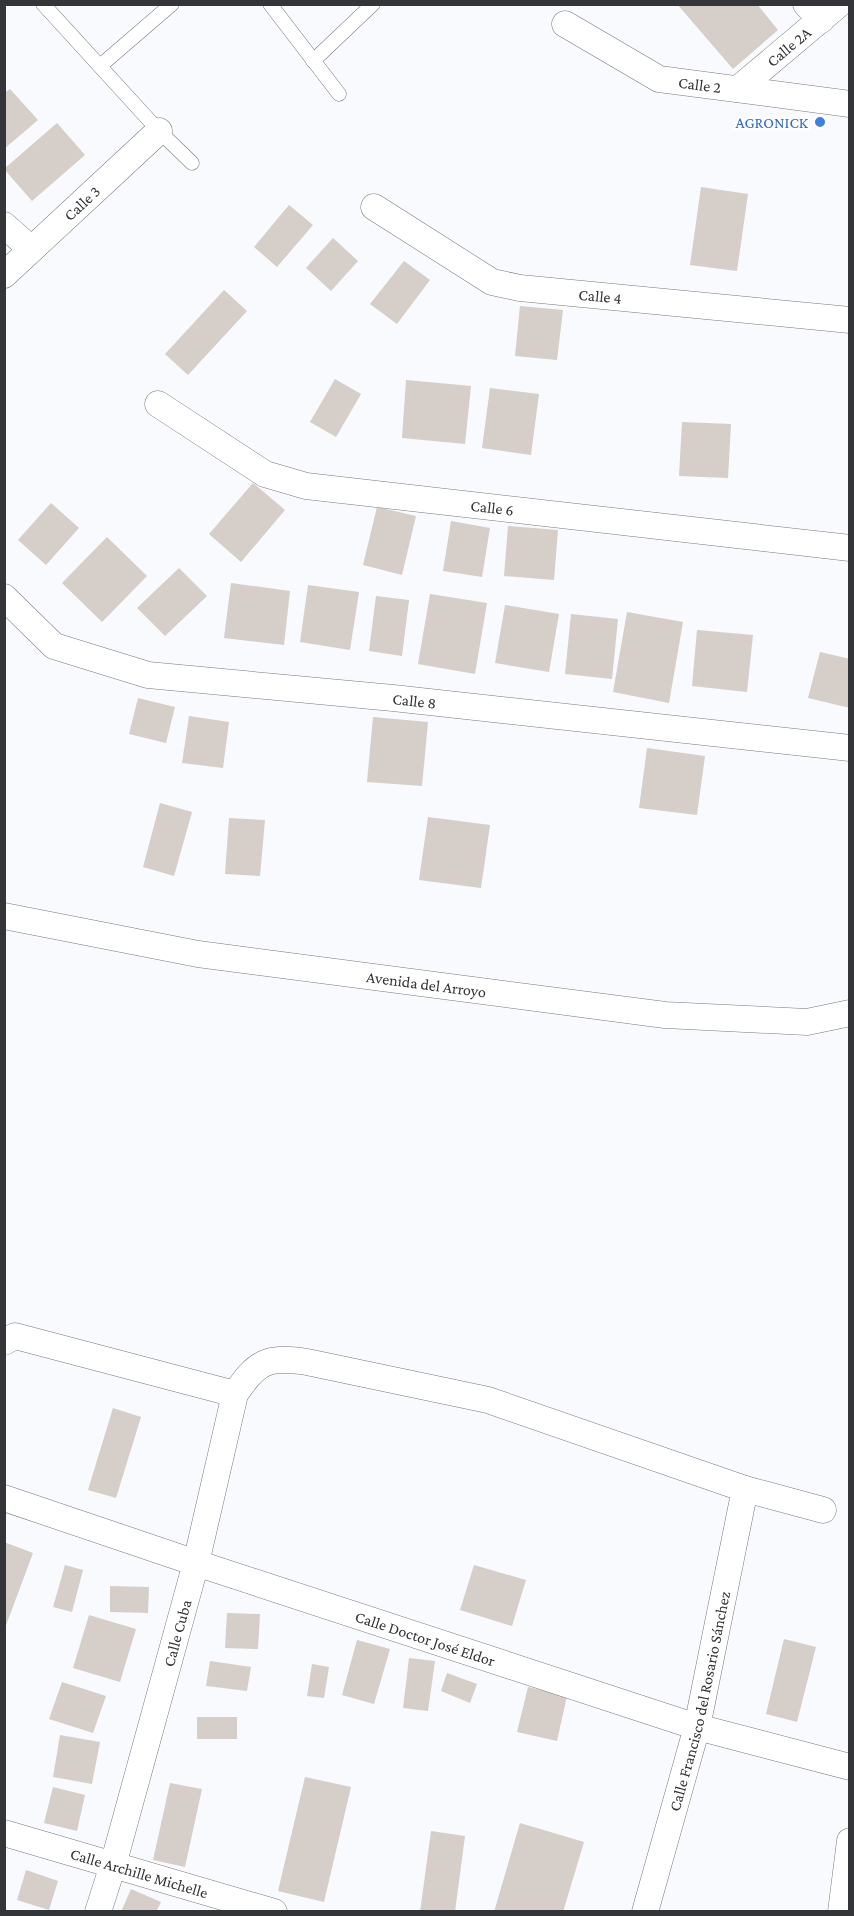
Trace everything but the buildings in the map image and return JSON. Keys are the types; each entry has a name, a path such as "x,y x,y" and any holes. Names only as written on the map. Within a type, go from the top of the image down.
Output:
{"street":[{"name":"Calle 2A","path":"738,89 822,10"},
{"name":"Calle 2","path":"565,24 659,79 849,104"},
{"name":"Calle 3","path":"4,275 159,131"},
{"name":"Calle 4","path":"374,207 492,282 520,288 849,320"},
{"path":"4,225 31,249"},
{"name":"Calle 6","path":"158,404 265,474 306,486 849,548"},
{"name":"Calle 8","path":"4,597 54,646 148,675 405,699 849,748"},
{"name":"Avenida del Arroyo","path":"4,916 198,954 665,1015 807,1022 849,1013"},
{"path":"4,1342 15,1336 235,1394"},
{"name":"Calle Cuba","path":"98,1911 113,1865 196,1563 235,1394 249,1374 265,1364 284,1359 488,1400 745,1489"},
{"path":"745,1489 823,1510"},
{"name":"Calle Francisco del Rosario Sánchez","path":"645,1911 697,1726 745,1489"},
{"name":"Calle Doctor José Eldor","path":"4,1498 697,1726 849,1767"},
{"name":"Calle Archille Michelle","path":"4,1833 274,1911"},
{"path":"841,1911 849,1841"}],"lane":[{"path":"43,4 159,131 192,163"},
{"path":"100,66 172,4"},
{"path":"270,4 339,94"},
{"path":"313,61 373,4"}],"place":[{"name":"AGRONICK","path":"820,122"}]}
